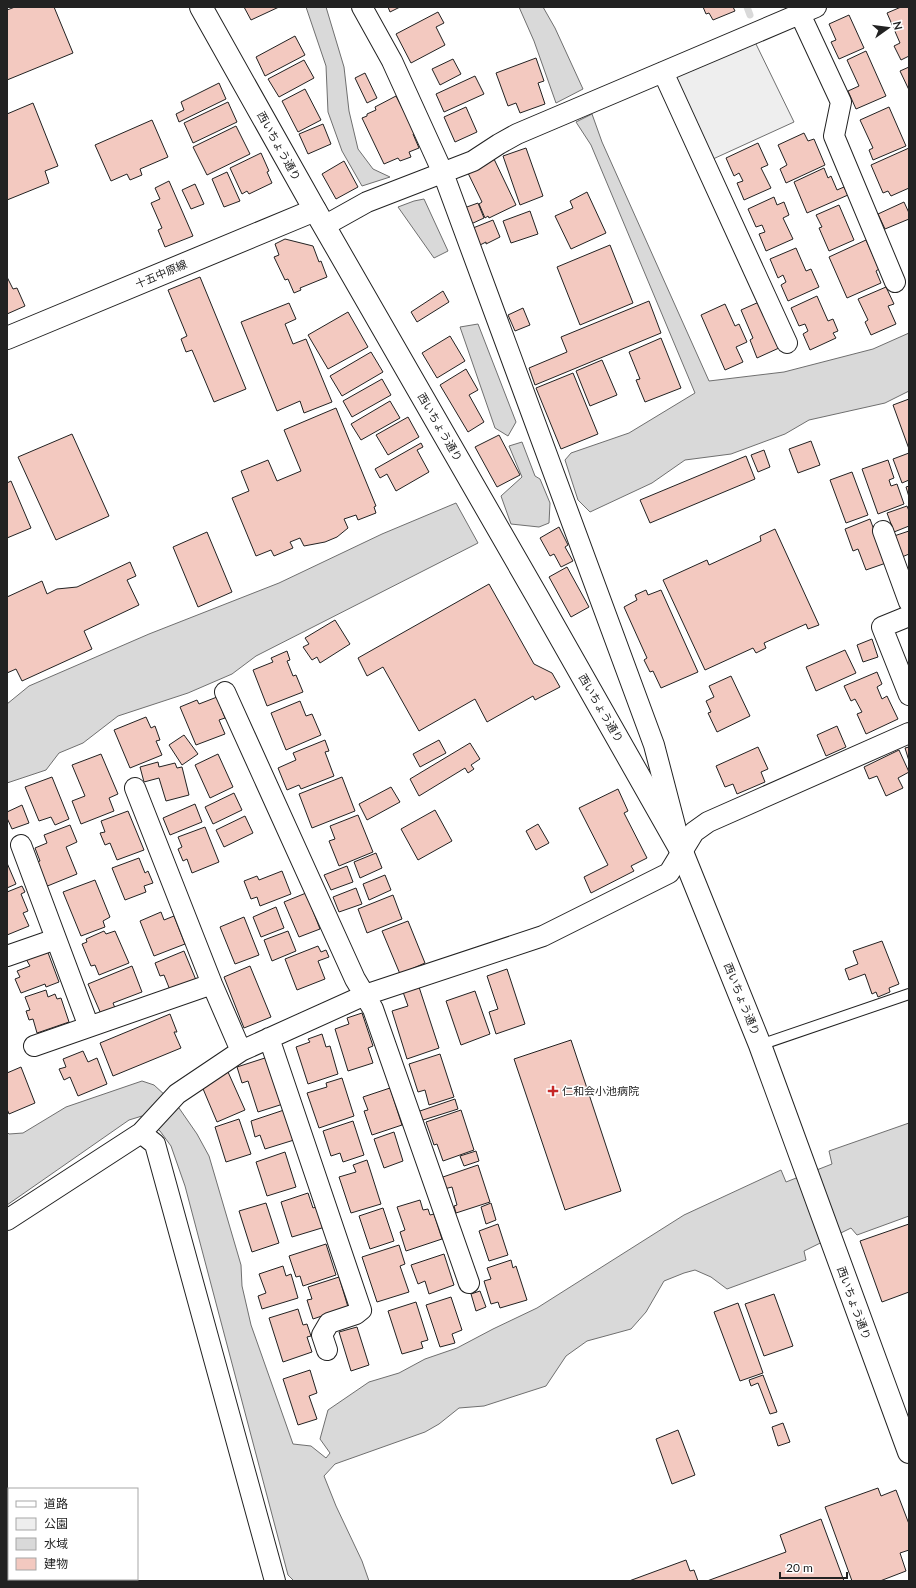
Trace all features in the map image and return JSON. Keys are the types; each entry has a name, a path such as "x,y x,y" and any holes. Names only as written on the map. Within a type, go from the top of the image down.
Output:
{"main road":[{"name":"西いちょう通り","path":"201,7 682,852 760,1045 909,1452"},
{"name":"十五中原線","path":"7,338 320,218"}],"street":[{"path":"362,7 392,61 443,173 654,745 682,852"},
{"path":"320,218 367,202 473,161 517,134 808,10 841,102 834,136 895,282"},
{"path":"663,72 787,343"},
{"path":"883,531 909,602"},
{"path":"909,616 882,627 909,695"},
{"path":"225,692 355,979 373,1009 469,1283"},
{"path":"7,1220 141,1133 177,1094 241,1051 365,995 543,936 669,873 694,832 708,822 909,732"},
{"path":"135,788 212,984 241,1051"},
{"path":"22,845 89,1027"},
{"path":"7,956 56,939"},
{"path":"34,1046 212,984"},
{"path":"269,1038 361,1310 356,1314 329,1323 322,1334 327,1350"},
{"path":"141,1133 155,1144 275,1581"}],"lane":[{"path":"760,1045 909,994"}],"green space":[{"path":"755,42 794,122 713,159 673,77"}],"water":[{"path":"306,7 326,7 344,67 349,111 358,149 373,169 390,177 362,186 342,151 328,112 326,66"},
{"path":"519,7 543,7 555,28 583,89 556,103 534,41"},
{"path":"592,114 602,142 709,381 784,372 873,349 909,333 909,391 885,403 809,420 785,434 731,454 685,460 652,483 590,512 578,500 565,460 571,453 629,433 695,393 591,145 576,122"},
{"path":"424,199 448,251 434,258 398,207"},
{"path":"478,324 516,422 508,436 495,428 460,327"},
{"path":"522,442 535,476 540,479 550,503 549,523 539,527 511,524 501,496 522,477 509,446"},
{"path":"456,503 478,543 256,656 232,674 188,693 118,716 83,743 59,753 46,770 7,783 7,704 29,686 149,634 279,583 382,534"},
{"path":"142,1081 154,1085 179,1108 197,1134 209,1156 241,1265 242,1286 251,1325 293,1444 311,1446 326,1458 330,1453 320,1439 328,1410 369,1382 399,1373 425,1359 457,1348 537,1308 684,1215 781,1170 786,1182 832,1164 829,1151 909,1123 909,1216 857,1235 851,1228 804,1251 806,1260 727,1289 711,1277 695,1270 664,1281 646,1312 631,1329 587,1341 566,1356 546,1386 484,1406 459,1408 439,1424 425,1432 335,1464 324,1476 336,1506 362,1561 369,1581 294,1581 288,1575 185,1186 171,1146 160,1131 142,1116 129,1120 7,1205 7,1132 9,1134 23,1133 66,1107"}],"building":[{"path":"15,7 54,7 73,53 7,80 7,10"},
{"path":"244,7 279,7 251,20"},
{"path":"388,7 400,7 390,12"},
{"path":"703,7 733,7 735,11 713,20 709,13 706,14"},
{"path":"901,7 909,7 909,56 901,60 894,46 900,43 887,13"},
{"path":"438,12 444,23 436,27 445,45 411,63 396,34"},
{"path":"849,15 864,48 839,59 831,42 836,40 829,24"},
{"path":"295,36 305,55 265,76 256,57"},
{"path":"866,51 886,96 856,109 848,91 859,86 847,60"},
{"path":"536,58 544,81 538,83 545,104 520,113 516,103 508,106 496,73"},
{"path":"453,59 461,74 440,85 432,69"},
{"path":"304,60 314,78 279,97 268,79"},
{"path":"909,67 909,90 900,71"},
{"path":"365,73 377,98 367,103 355,78"},
{"path":"475,76 484,94 444,112 436,94"},
{"path":"219,83 226,99 179,122 176,114 184,110 181,102"},
{"path":"305,89 321,120 298,132 282,101"},
{"path":"396,96 415,133 413,134 419,148 409,152 411,157 400,161 398,158 384,164 362,118 376,110 375,107"},
{"path":"228,102 237,122 193,143 184,123"},
{"path":"33,103 58,166 45,171 49,183 7,200 7,114"},
{"path":"466,107 477,132 455,142 444,117"},
{"path":"889,107 906,146 873,160 869,150 873,148 860,120"},
{"path":"152,120 168,157 140,169 142,175 130,180 127,174 111,181 95,145"},
{"path":"323,124 331,144 308,154 299,134"},
{"path":"236,126 250,154 207,175 193,147"},
{"path":"804,133 808,141 814,139 825,165 786,183 780,169 787,165 778,145"},
{"path":"758,143 768,165 761,168 771,188 744,200 737,183 743,181 739,173 734,176 726,158"},
{"path":"526,148 543,196 520,205 503,156"},
{"path":"909,148 909,188 891,196 888,191 883,193 871,165"},
{"path":"261,153 269,171 267,172 272,183 249,194 247,191 242,194 230,168"},
{"path":"494,159 516,205 489,218 488,216 485,218 479,204 482,202 467,171"},
{"path":"344,161 358,187 336,199 322,174"},
{"path":"824,168 828,178 831,176 837,190 844,187 848,195 807,213 794,182"},
{"path":"227,172 240,201 224,207 212,179"},
{"path":"169,181 193,236 165,247 158,230 162,228 151,203 160,199 155,188"},
{"path":"195,184 204,204 191,209 182,190"},
{"path":"587,192 606,233 571,249 555,216 573,208 570,201"},
{"path":"774,197 777,205 784,202 789,215 783,218 793,239 766,251 759,234 765,232 762,225 756,227 748,209"},
{"path":"904,202 909,213 909,219 885,229 878,214"},
{"path":"478,203 484,218 471,224 464,208"},
{"path":"839,205 854,240 829,251 819,228 822,227 816,215"},
{"path":"530,211 538,234 511,243 503,221"},
{"path":"493,220 500,237 486,244 486,242 480,245 473,228"},
{"path":"285,239 313,246 327,277 300,288 301,290 294,293 288,279 285,280 274,257 279,255 275,244"},
{"path":"866,240 879,269 876,271 881,283 847,298 829,257"},
{"path":"610,245 633,303 580,325 557,267"},
{"path":"796,248 806,271 811,269 819,287 788,301 781,285 786,282 783,275 778,278 770,259"},
{"path":"7,277 13,289 17,288 25,306 7,314"},
{"path":"200,277 246,389 214,402 192,350 186,352 181,339 187,336 168,290"},
{"path":"886,287 894,304 888,306 896,324 871,335 865,322 868,320 858,299"},
{"path":"443,291 449,302 417,322 411,312"},
{"path":"817,296 828,321 833,319 838,331 833,333 836,338 810,350 803,334 808,331 805,324 799,326 791,308"},
{"path":"649,301 661,333 535,385 529,368 567,352 561,337"},
{"path":"759,302 779,348 757,358 750,340 753,338 741,310"},
{"path":"289,303 296,319 285,324 293,344 306,339 332,402 304,413 300,401 277,411 241,322"},
{"path":"725,304 735,326 739,324 747,342 736,347 743,362 725,370 701,315"},
{"path":"523,308 530,325 515,331 508,315"},
{"path":"348,312 368,347 328,369 308,335"},
{"path":"450,336 465,361 437,378 422,353"},
{"path":"661,338 681,388 645,402 636,380 640,379 629,352"},
{"path":"371,352 383,372 342,396 330,376"},
{"path":"602,360 617,395 590,406 576,371"},
{"path":"466,369 478,390 469,395 484,422 468,432 440,385"},
{"path":"573,373 598,434 561,449 536,388"},
{"path":"382,379 391,395 352,417 343,401"},
{"path":"909,399 909,449 893,405"},
{"path":"390,401 400,418 361,440 351,424"},
{"path":"336,408 376,506 374,507 376,513 358,520 356,515 344,519 348,528 337,537 325,542 304,546 300,538 290,542 293,548 274,556 271,550 256,556 232,498 249,491 241,471 268,460 277,481 301,471 284,430"},
{"path":"408,417 419,437 388,455 376,435"},
{"path":"72,434 109,516 56,540 18,457"},
{"path":"499,435 520,475 497,487 475,447"},
{"path":"811,441 820,465 798,473 789,449"},
{"path":"421,443 423,447 417,450 429,472 396,491 387,474 380,478 375,469"},
{"path":"764,450 770,467 758,472 751,455"},
{"path":"909,453 909,480 902,483 893,459"},
{"path":"746,456 755,479 650,523 640,500"},
{"path":"888,460 894,478 889,480 891,486 897,484 904,504 878,514 862,469"},
{"path":"852,472 868,515 846,523 830,480"},
{"path":"11,481 31,528 7,538 7,483"},
{"path":"909,486 909,497 906,487"},
{"path":"907,506 909,511 909,526 894,532 887,513"},
{"path":"870,519 886,563 866,570 858,549 853,551 845,529"},
{"path":"559,527 568,545 565,547 573,561 561,567 554,554 550,556 540,538"},
{"path":"775,529 819,625 808,629 806,624 764,643 766,648 756,653 753,648 705,670 663,580 707,560 709,565 761,541 760,536"},
{"path":"909,531 909,554 902,557 894,536"},
{"path":"207,532 232,592 198,607 173,547"},
{"path":"130,562 136,576 127,580 139,605 84,631 92,649 22,681 16,669 7,673 7,597 42,581 47,594 57,589 77,587"},
{"path":"567,567 589,607 571,617 549,577"},
{"path":"489,584 534,664 552,673 560,687 535,700 533,696 487,722 475,699 419,731 383,667 367,676 358,658"},
{"path":"646,590 648,595 661,590 698,672 661,688 653,671 650,672 644,660 647,658 624,607 637,600 635,595"},
{"path":"335,620 350,644 320,663 317,657 312,660 303,647 309,644 305,638"},
{"path":"872,639 878,657 863,662 857,645"},
{"path":"845,650 856,673 816,691 806,667"},
{"path":"287,651 290,660 287,661 293,676 296,675 303,692 267,706 253,670 273,662 271,658"},
{"path":"877,672 882,684 877,687 882,699 887,696 898,719 866,734 857,714 862,712 855,699 851,701 844,686"},
{"path":"731,676 750,716 717,732 708,713 711,712 706,701 714,697 709,686"},
{"path":"217,697 225,718 219,720 225,734 196,745 180,707 197,700 199,704"},
{"path":"300,701 306,716 312,714 321,735 286,750 271,713"},
{"path":"146,717 151,728 155,726 160,740 156,741 162,755 130,768 114,730"},
{"path":"837,726 846,747 826,756 817,735"},
{"path":"184,735 198,754 182,765 169,745"},
{"path":"325,740 329,751 325,752 334,776 301,789 299,785 287,790 278,768 296,760 293,753"},
{"path":"439,740 446,753 420,767 413,754"},
{"path":"470,743 480,759 471,765 474,769 468,773 465,768 419,796 410,779"},
{"path":"758,747 768,769 761,772 765,782 737,794 733,784 725,787 716,766"},
{"path":"909,747 909,761 905,748"},
{"path":"899,750 909,772 898,778 903,788 886,796 877,776 869,779 864,767"},
{"path":"101,754 118,794 109,798 114,811 81,824 72,801 85,796 72,765"},
{"path":"218,754 233,787 210,798 195,765"},
{"path":"158,762 159,767 175,763 177,768 182,767 189,795 166,801 159,778 144,782 140,767"},
{"path":"52,777 69,819 55,825 51,817 39,821 25,787"},
{"path":"342,777 355,811 312,828 299,794"},
{"path":"391,787 400,802 367,820 359,804"},
{"path":"618,789 628,811 624,813 647,858 631,866 634,871 591,893 584,877 608,865 579,808"},
{"path":"234,793 242,810 213,824 205,807"},
{"path":"195,804 202,822 170,835 163,818"},
{"path":"22,805 29,823 12,829 7,818 7,812"},
{"path":"435,810 452,841 418,860 401,829"},
{"path":"128,811 144,850 117,860 110,843 105,845 100,833 105,832 101,821"},
{"path":"358,815 373,852 339,866 329,841 335,839 330,826"},
{"path":"245,816 253,833 224,847 216,830"},
{"path":"538,824 549,843 536,850 526,831"},
{"path":"70,825 77,842 66,847 77,874 45,887 35,863 40,861 35,848 47,843 44,835"},
{"path":"205,827 219,862 192,873 187,859 183,861 178,849 182,847 178,837"},
{"path":"376,853 382,868 360,878 354,862"},
{"path":"139,858 145,873 148,871 153,883 144,886 146,892 125,900 112,868"},
{"path":"7,863 16,884 7,888"},
{"path":"347,866 353,882 331,890 324,875"},
{"path":"282,871 291,894 260,906 257,897 251,899 244,881 257,876 259,880"},
{"path":"385,875 391,890 369,900 363,884"},
{"path":"95,880 110,917 103,921 105,927 81,936 63,892"},
{"path":"22,886 25,892 21,894 28,911 23,913 29,926 7,935 7,892"},
{"path":"356,888 362,904 339,912 333,897"},
{"path":"306,893 320,929 299,937 284,902"},
{"path":"393,895 402,919 367,933 358,909"},
{"path":"276,907 284,928 261,937 253,917"},
{"path":"161,912 164,920 174,916 185,944 154,956 140,921"},
{"path":"244,917 259,955 235,964 220,927"},
{"path":"408,921 425,963 400,974 382,931"},
{"path":"104,931 106,934 115,931 129,963 99,975 95,965 91,966 82,944 87,942 86,939"},
{"path":"288,931 296,951 272,961 264,940"},
{"path":"882,941 899,984 889,988 890,992 878,997 876,992 872,994 865,974 849,980 845,969 858,964 853,951"},
{"path":"318,946 321,952 326,950 329,957 318,961 325,979 297,990 285,959"},
{"path":"47,950 59,982 46,987 45,984 21,993 15,979 20,977 17,971 30,966 26,959"},
{"path":"184,951 196,980 170,990 164,975 160,976 155,963"},
{"path":"132,966 142,992 113,1003 115,1008 101,1014 88,984"},
{"path":"250,966 271,1017 244,1028 224,977"},
{"path":"507,969 525,1024 496,1034 489,1012 498,1009 487,976"},
{"path":"419,987 439,1048 407,1059 392,1011 408,1006 403,992"},
{"path":"46,990 48,997 55,994 57,999 61,998 69,1022 37,1033 33,1019 29,1020 26,1011 30,1010 25,997"},
{"path":"475,991 490,1034 461,1045 446,1001"},
{"path":"362,1013 373,1046 368,1048 373,1063 348,1071 335,1029 349,1024 347,1018"},
{"path":"170,1014 177,1032 174,1032 181,1048 113,1076 100,1043"},
{"path":"322,1034 326,1047 330,1046 338,1074 308,1084 296,1047 310,1042 308,1039"},
{"path":"571,1040 621,1191 565,1210 514,1059"},
{"path":"83,1051 88,1062 97,1058 107,1084 78,1096 70,1077 64,1080 59,1069 66,1067 63,1059"},
{"path":"440,1054 454,1097 429,1105 425,1090 418,1092 409,1064"},
{"path":"268,1057 283,1104 258,1112 248,1081 242,1083 237,1067"},
{"path":"21,1067 35,1103 9,1114 7,1109 7,1073"},
{"path":"228,1072 245,1110 217,1122 201,1084"},
{"path":"342,1078 354,1116 319,1128 307,1093 327,1087 326,1083"},
{"path":"390,1088 402,1125 372,1135 364,1111 368,1110 363,1097"},
{"path":"455,1099 458,1109 420,1121 417,1112"},
{"path":"284,1110 294,1140 265,1149 260,1135 255,1137 251,1121"},
{"path":"461,1110 474,1150 443,1161 437,1144 434,1145 426,1122"},
{"path":"239,1119 251,1154 226,1162 215,1127"},
{"path":"353,1121 364,1155 343,1162 340,1153 331,1156 323,1131"},
{"path":"394,1132 403,1161 384,1168 374,1139"},
{"path":"476,1151 479,1161 464,1166 460,1156"},
{"path":"285,1152 296,1187 267,1196 256,1162"},
{"path":"367,1160 381,1204 351,1213 339,1177 356,1172 353,1165"},
{"path":"478,1165 490,1202 456,1213 454,1206 457,1205 452,1187 444,1189 440,1178"},
{"path":"308,1193 313,1208 318,1206 325,1227 292,1237 281,1202"},
{"path":"420,1200 423,1210 428,1209 430,1215 434,1214 442,1239 406,1251 400,1232 405,1230 397,1207"},
{"path":"266,1203 279,1243 252,1252 239,1211"},
{"path":"491,1203 496,1220 486,1224 481,1207"},
{"path":"383,1208 394,1241 370,1249 359,1216"},
{"path":"498,1224 508,1255 489,1261 479,1231"},
{"path":"909,1224 909,1292 882,1302 860,1241"},
{"path":"326,1244 336,1275 303,1286 300,1276 296,1277 289,1256"},
{"path":"399,1245 405,1264 400,1266 409,1292 377,1302 362,1257"},
{"path":"444,1254 454,1285 429,1294 425,1281 418,1284 411,1265"},
{"path":"511,1260 513,1268 516,1266 527,1300 500,1308 498,1302 491,1304 484,1281 491,1279 487,1268"},
{"path":"283,1266 286,1276 291,1274 298,1298 262,1309 258,1296 266,1293 259,1274"},
{"path":"339,1277 348,1307 313,1319 307,1300 312,1299 308,1287"},
{"path":"480,1291 486,1307 476,1311 471,1294"},
{"path":"774,1294 793,1346 764,1356 745,1304"},
{"path":"451,1297 462,1330 452,1334 455,1343 440,1347 426,1305"},
{"path":"416,1302 428,1340 421,1342 423,1348 402,1354 388,1311"},
{"path":"738,1303 763,1373 740,1381 714,1312"},
{"path":"298,1309 303,1325 307,1324 311,1336 307,1337 312,1352 283,1362 269,1318"},
{"path":"357,1327 369,1365 351,1371 339,1332"},
{"path":"310,1370 317,1393 309,1396 317,1419 298,1425 283,1379"},
{"path":"763,1375 777,1412 770,1414 758,1383 751,1386 749,1380"},
{"path":"783,1423 790,1442 778,1446 772,1427"},
{"path":"678,1430 695,1475 672,1484 656,1439"},
{"path":"878,1488 881,1496 896,1490 909,1524 909,1550 900,1553 906,1571 880,1581 852,1581 825,1507"},
{"path":"821,1519 844,1581 707,1581 786,1552 780,1535"},
{"path":"686,1560 690,1571 694,1570 698,1581 629,1581"}],"waterway":[{"path":"747,7 750,15"}],"place":[{"name":"仁和会小池病院","path":"553,1091"}]}
